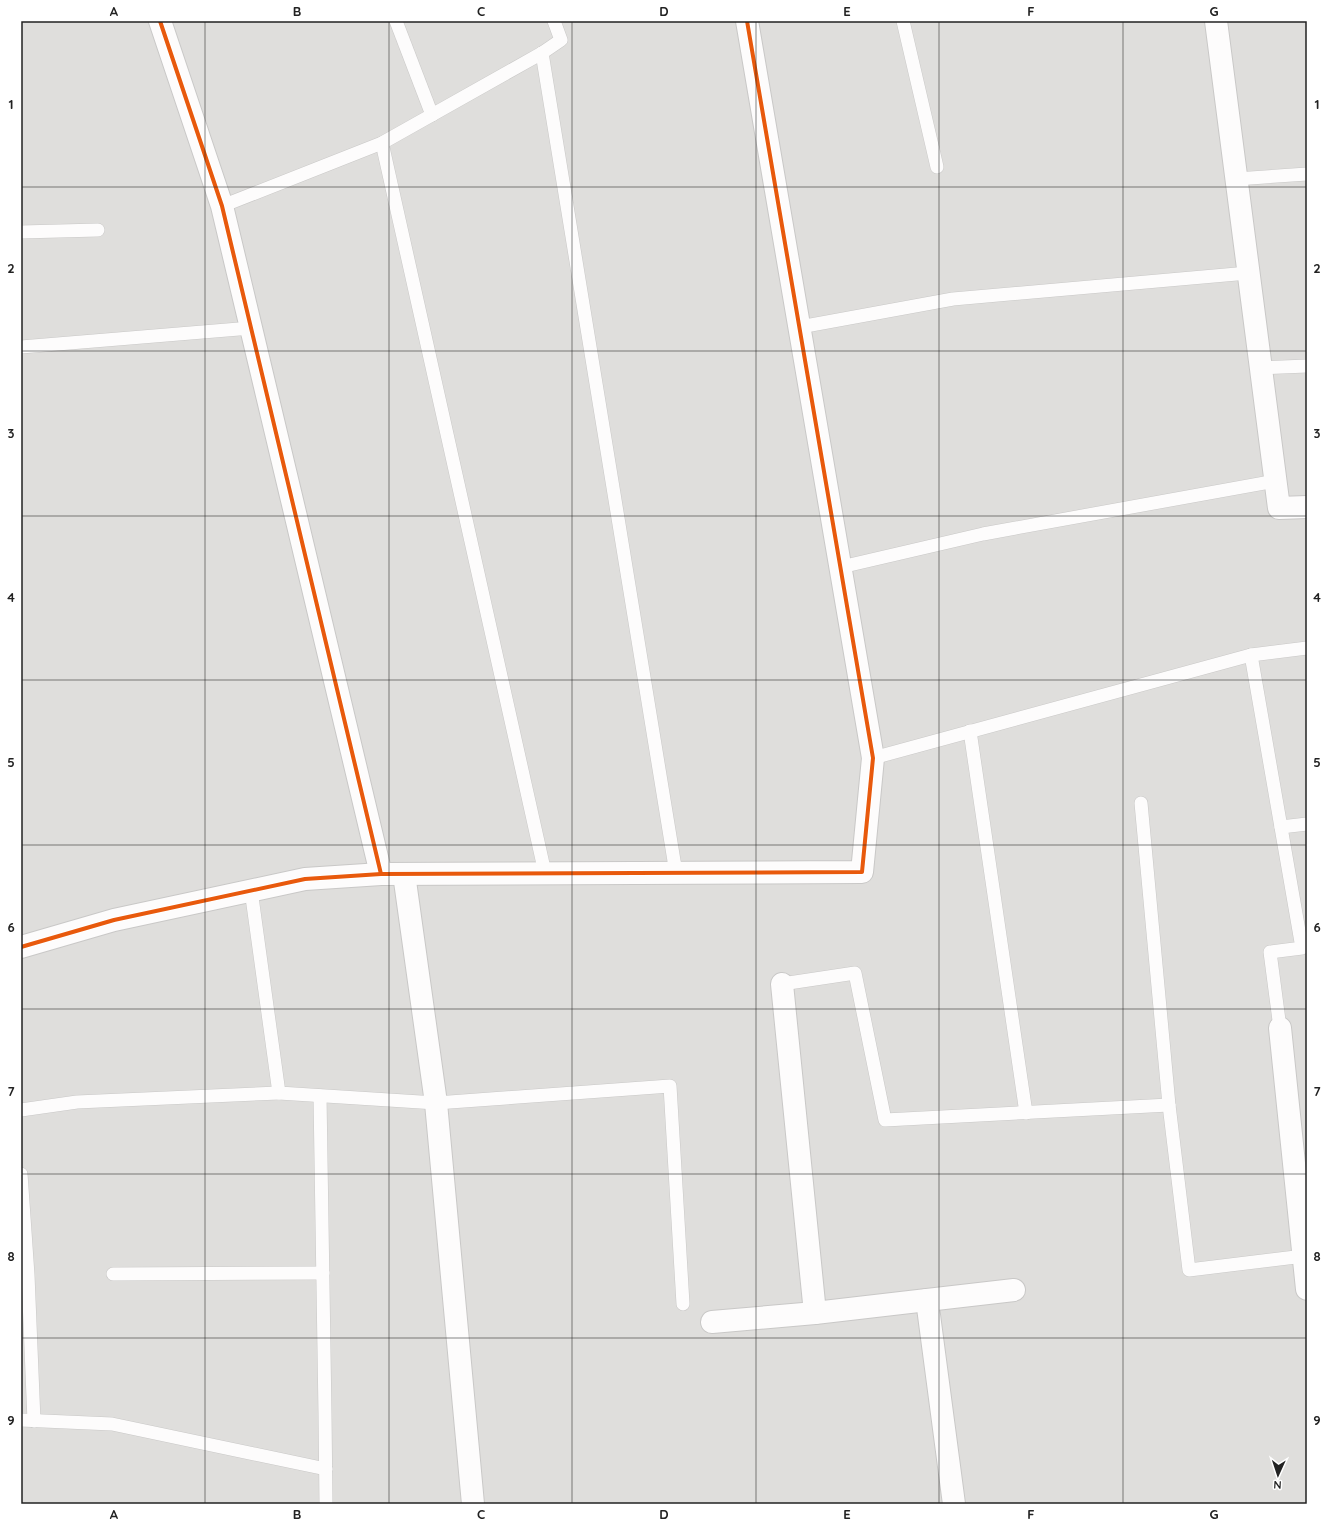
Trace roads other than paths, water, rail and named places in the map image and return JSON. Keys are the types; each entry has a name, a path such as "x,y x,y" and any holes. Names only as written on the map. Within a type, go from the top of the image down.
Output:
{"street":[{"path":"160,21 222,206 381,874"},
{"path":"21,947 114,920 251,890 305,880 381,874 862,872 873,758 800,327 746,21"},
{"path":"1216,21 1279,508 1307,507"},
{"path":"404,874 436,1103 473,1504"},
{"path":"782,984 815,1313"},
{"path":"1280,1028 1307,1290"},
{"path":"712,1322 815,1313 1014,1290"},
{"path":"927,1300 954,1504"}],"lane":[{"path":"396,21 432,115"},
{"path":"222,206 382,143 542,53 561,40 554,21"},
{"path":"903,21 937,167"},
{"path":"542,53 676,873"},
{"path":"382,143 545,873"},
{"path":"1236,179 1307,174"},
{"path":"21,232 98,230"},
{"path":"800,327 953,299 1248,273"},
{"path":"21,347 251,328"},
{"path":"1260,368 1307,366"},
{"path":"841,567 983,534 1276,481"},
{"path":"873,758 1251,655 1307,648"},
{"path":"1251,655 1302,948 1270,952 1280,1028"},
{"path":"970,731 1026,1112"},
{"path":"1141,803 1169,1105 1188,1270 1304,1256"},
{"path":"1281,827 1307,824"},
{"path":"251,890 279,1093"},
{"path":"782,984 855,973 885,1120 1169,1105"},
{"path":"21,1110 77,1102 279,1093 436,1103 670,1086 683,1304"},
{"path":"320,1096 326,1504"},
{"path":"21,1174 28,1421 112,1424 326,1469"},
{"path":"112,1274 323,1273"}]}
